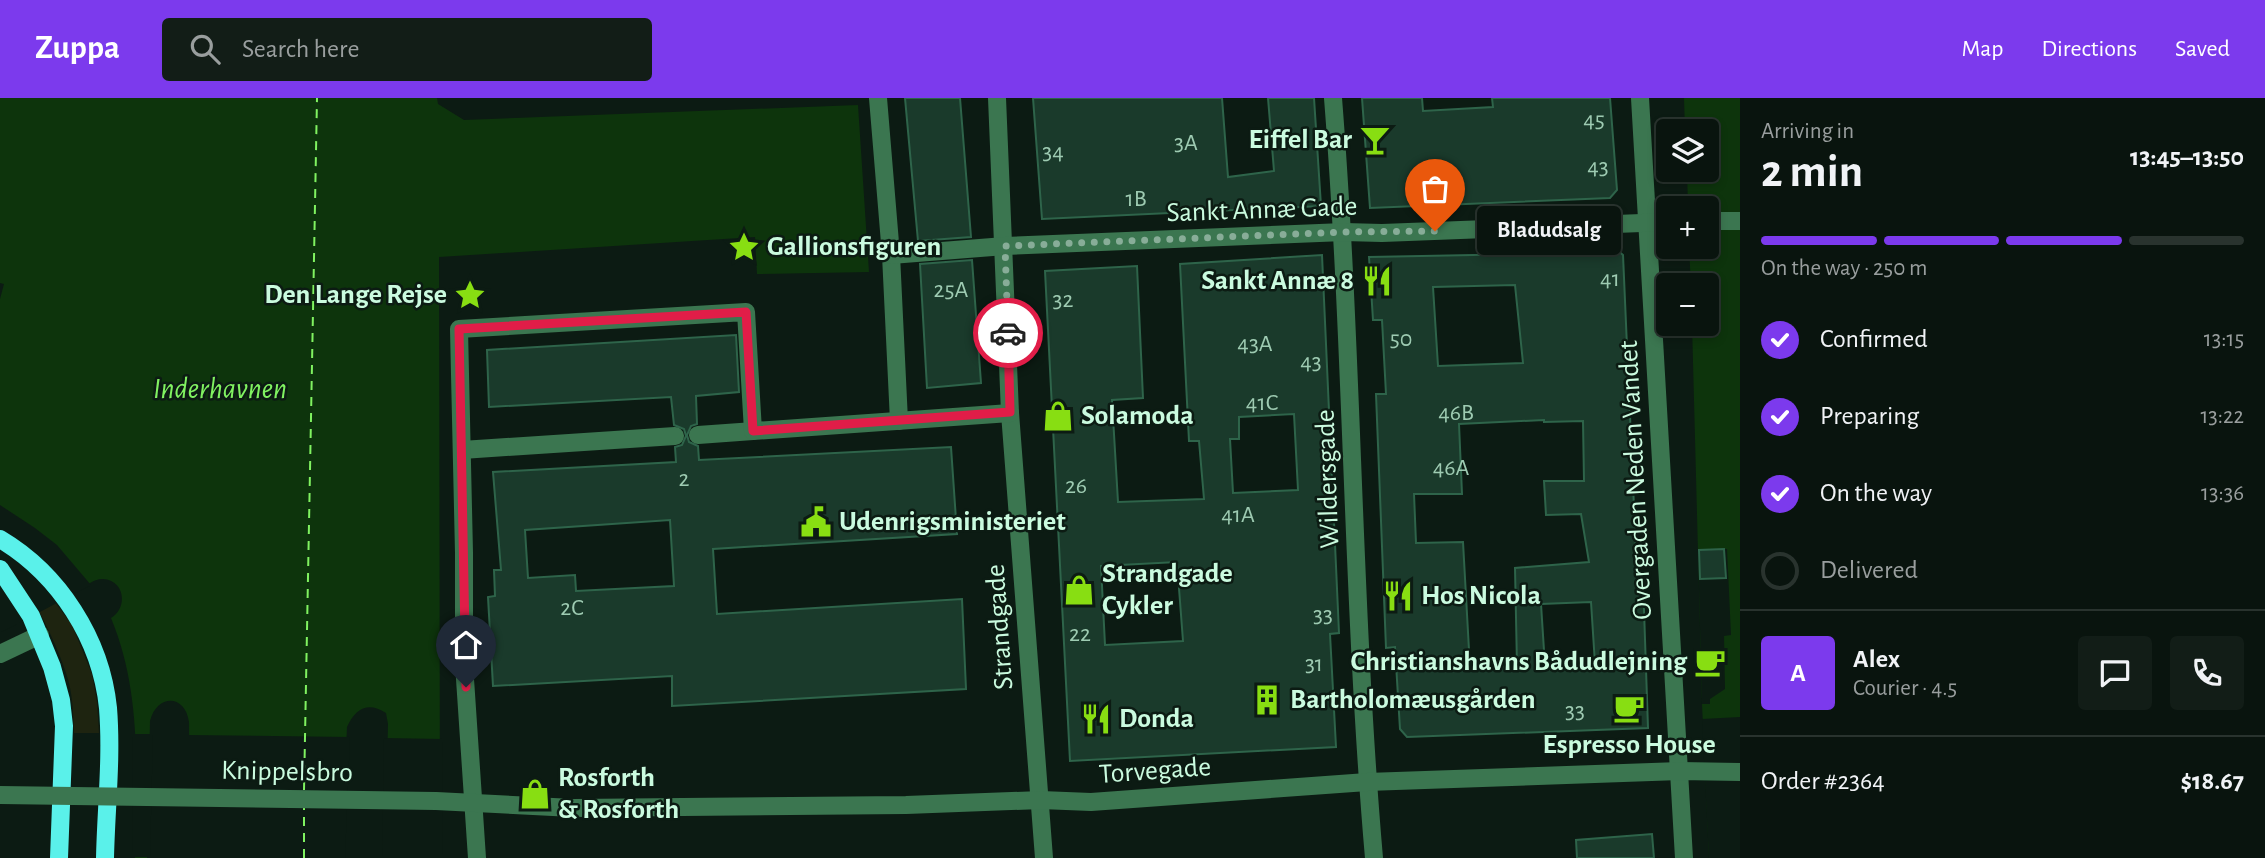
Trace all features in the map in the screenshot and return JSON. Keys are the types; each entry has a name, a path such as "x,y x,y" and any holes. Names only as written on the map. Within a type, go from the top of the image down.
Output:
{"main road":[{"path":"0,538 30,561 65,597 88,636 104,683 109,733 105,858"},
{"path":"0,569 31,616 40,635 52,667 64,718 59,858"}],"street":[{"path":"878,98 891,255 899,421"},
{"name":"Strandgade","path":"997,98 1010,412 1044,858"},
{"name":"Wildersgade","path":"1334,98 1344,232 1367,782 1374,858"},
{"name":"Overgaden Neden Vandet","path":"1640,98 1685,771 1684,858"},
{"path":"1719,221 1740,221"},
{"name":"Sankt Annæ Gade","path":"891,255 1005,246 1656,223"},
{"path":"477,858 464,664 459,329 746,312 753,431"},
{"path":"698,435 1010,412"},
{"path":"462,450 675,436"},
{"path":"0,654 40,635"},
{"name":"Torvegade","path":"573,808 906,805 1041,800 1091,802 1367,782 1685,771 1740,772"},
{"name":"Knippelsbro","path":"0,795 413,801 573,808"}],"shaded area":[{"path":"17,570 46,590 72,625 92,674 99,733 74,733 66,673 50,633"}],"water":[{"name":"Inderhavnen","path":"0,98 437,98 438,104 464,120 858,105 869,272 757,274 755,237 439,257 440,852 385,858 388,724 386,713 368,707 358,711 347,727 341,858 190,858 189,722 182,706 171,701 158,706 150,721 147,858 135,858 136,767 133,706 121,647 111,618 122,602 120,589 110,581 98,579 0,630 0,299 4,284 0,283"},
{"path":"1684,98 1740,98 1740,858 1709,858 1702,704 1692,336 1719,336 1719,273 1690,273 1690,259 1719,259 1719,196 1688,196 1687,182 1719,182 1719,119 1685,119"}],"pier":[{"path":"0,505 57,545 91,585 0,633"},
{"path":"1698,549 1727,549 1731,635 1724,636 1725,689 1710,699 1710,704 1702,704"},
{"path":"1740,717 1740,858 1709,858 1702,719"},
{"path":"133,734 153,734 150,857 132,857"},
{"path":"186,735 350,737 345,858 186,858"},
{"path":"384,738 443,739 442,858 382,858"}],"building":[{"path":"905,98 960,98 971,237 918,241"},
{"path":"1033,98 1222,98 1228,177 1274,171 1268,98 1314,98 1321,206 1042,219"},
{"path":"1362,98 1422,98 1423,111 1493,107 1492,98 1610,98 1617,190 1610,198 1370,208"},
{"path":"1615,248 1623,255 1636,553 1638,580 1643,580 1648,728 1407,737 1400,729 1395,647 1386,648 1376,394 1386,394 1382,320 1373,320 1369,257 1527,254","holes":["1515,285 1523,363 1438,366 1433,287","1583,421 1584,481 1544,481 1546,515 1581,514 1589,562 1515,568 1517,666 1470,668 1463,542 1416,543 1414,494 1462,494 1459,424","1591,602 1595,664 1545,666 1541,604"]},
{"path":"1322,255 1339,633 1330,634 1336,747 1070,761 1045,271 1137,266 1143,398 1112,400 1118,502 1204,499 1199,441 1189,441 1180,264","holes":["1294,414 1298,490 1233,493 1230,439 1239,439 1239,417","1177,562 1183,641 1105,645 1101,566"]},
{"path":"972,260 981,383 927,388 920,264"},
{"name":"Udenrigsministeriet","path":"736,335 739,392 696,396 697,424 691,426 687,435 689,442 698,446 699,460 951,447 957,534 713,549 717,614 962,599 966,689 672,706 672,676 493,686 488,597 495,596 494,570 501,570 493,472 676,462 675,447 682,445 686,436 684,429 674,425 671,397 489,407 487,350","holes":["670,520 674,586 576,591 575,575 528,578 525,530"]},
{"path":"1724,549 1726,578 1700,579 1699,550"},
{"path":"1652,834 1654,858 1577,858 1576,840"}],"ferry route":[{"path":"304,790 317,98"},
{"path":"304,806 304,858"}],"way so far":[{"path":"1008,333 1005,246 1344,232 1435,231"}],"place":[{"name":"Eiffel Bar","path":"1375,140"},
{"name":"Bladudsalg","path":"1435,231"},
{"name":"Gallionsfiguren","path":"744,247"},
{"name":"Sankt Annæ 8","path":"1377,281"},
{"name":"Den Lange Rejse","path":"470,295"},
{"name":"Solamoda","path":"1058,416"},
{"name":"Udenrigsministeriet","path":"816,522"},
{"name":"Strandgade Cykler","path":"1079,590"},
{"name":"Hos Nicola","path":"1398,596"},
{"name":"Christianshavns Bådudlejning","path":"1710,662"},
{"name":"Bartholomæusgården","path":"1267,700"},
{"name":"Espresso House","path":"1629,708"},
{"name":"Donda","path":"1096,719"},
{"name":"Rosforth & Rosforth","path":"535,794"}],"route":[{"path":"466,687 459,329 746,312 753,431 1010,412 1008,333"}]}
